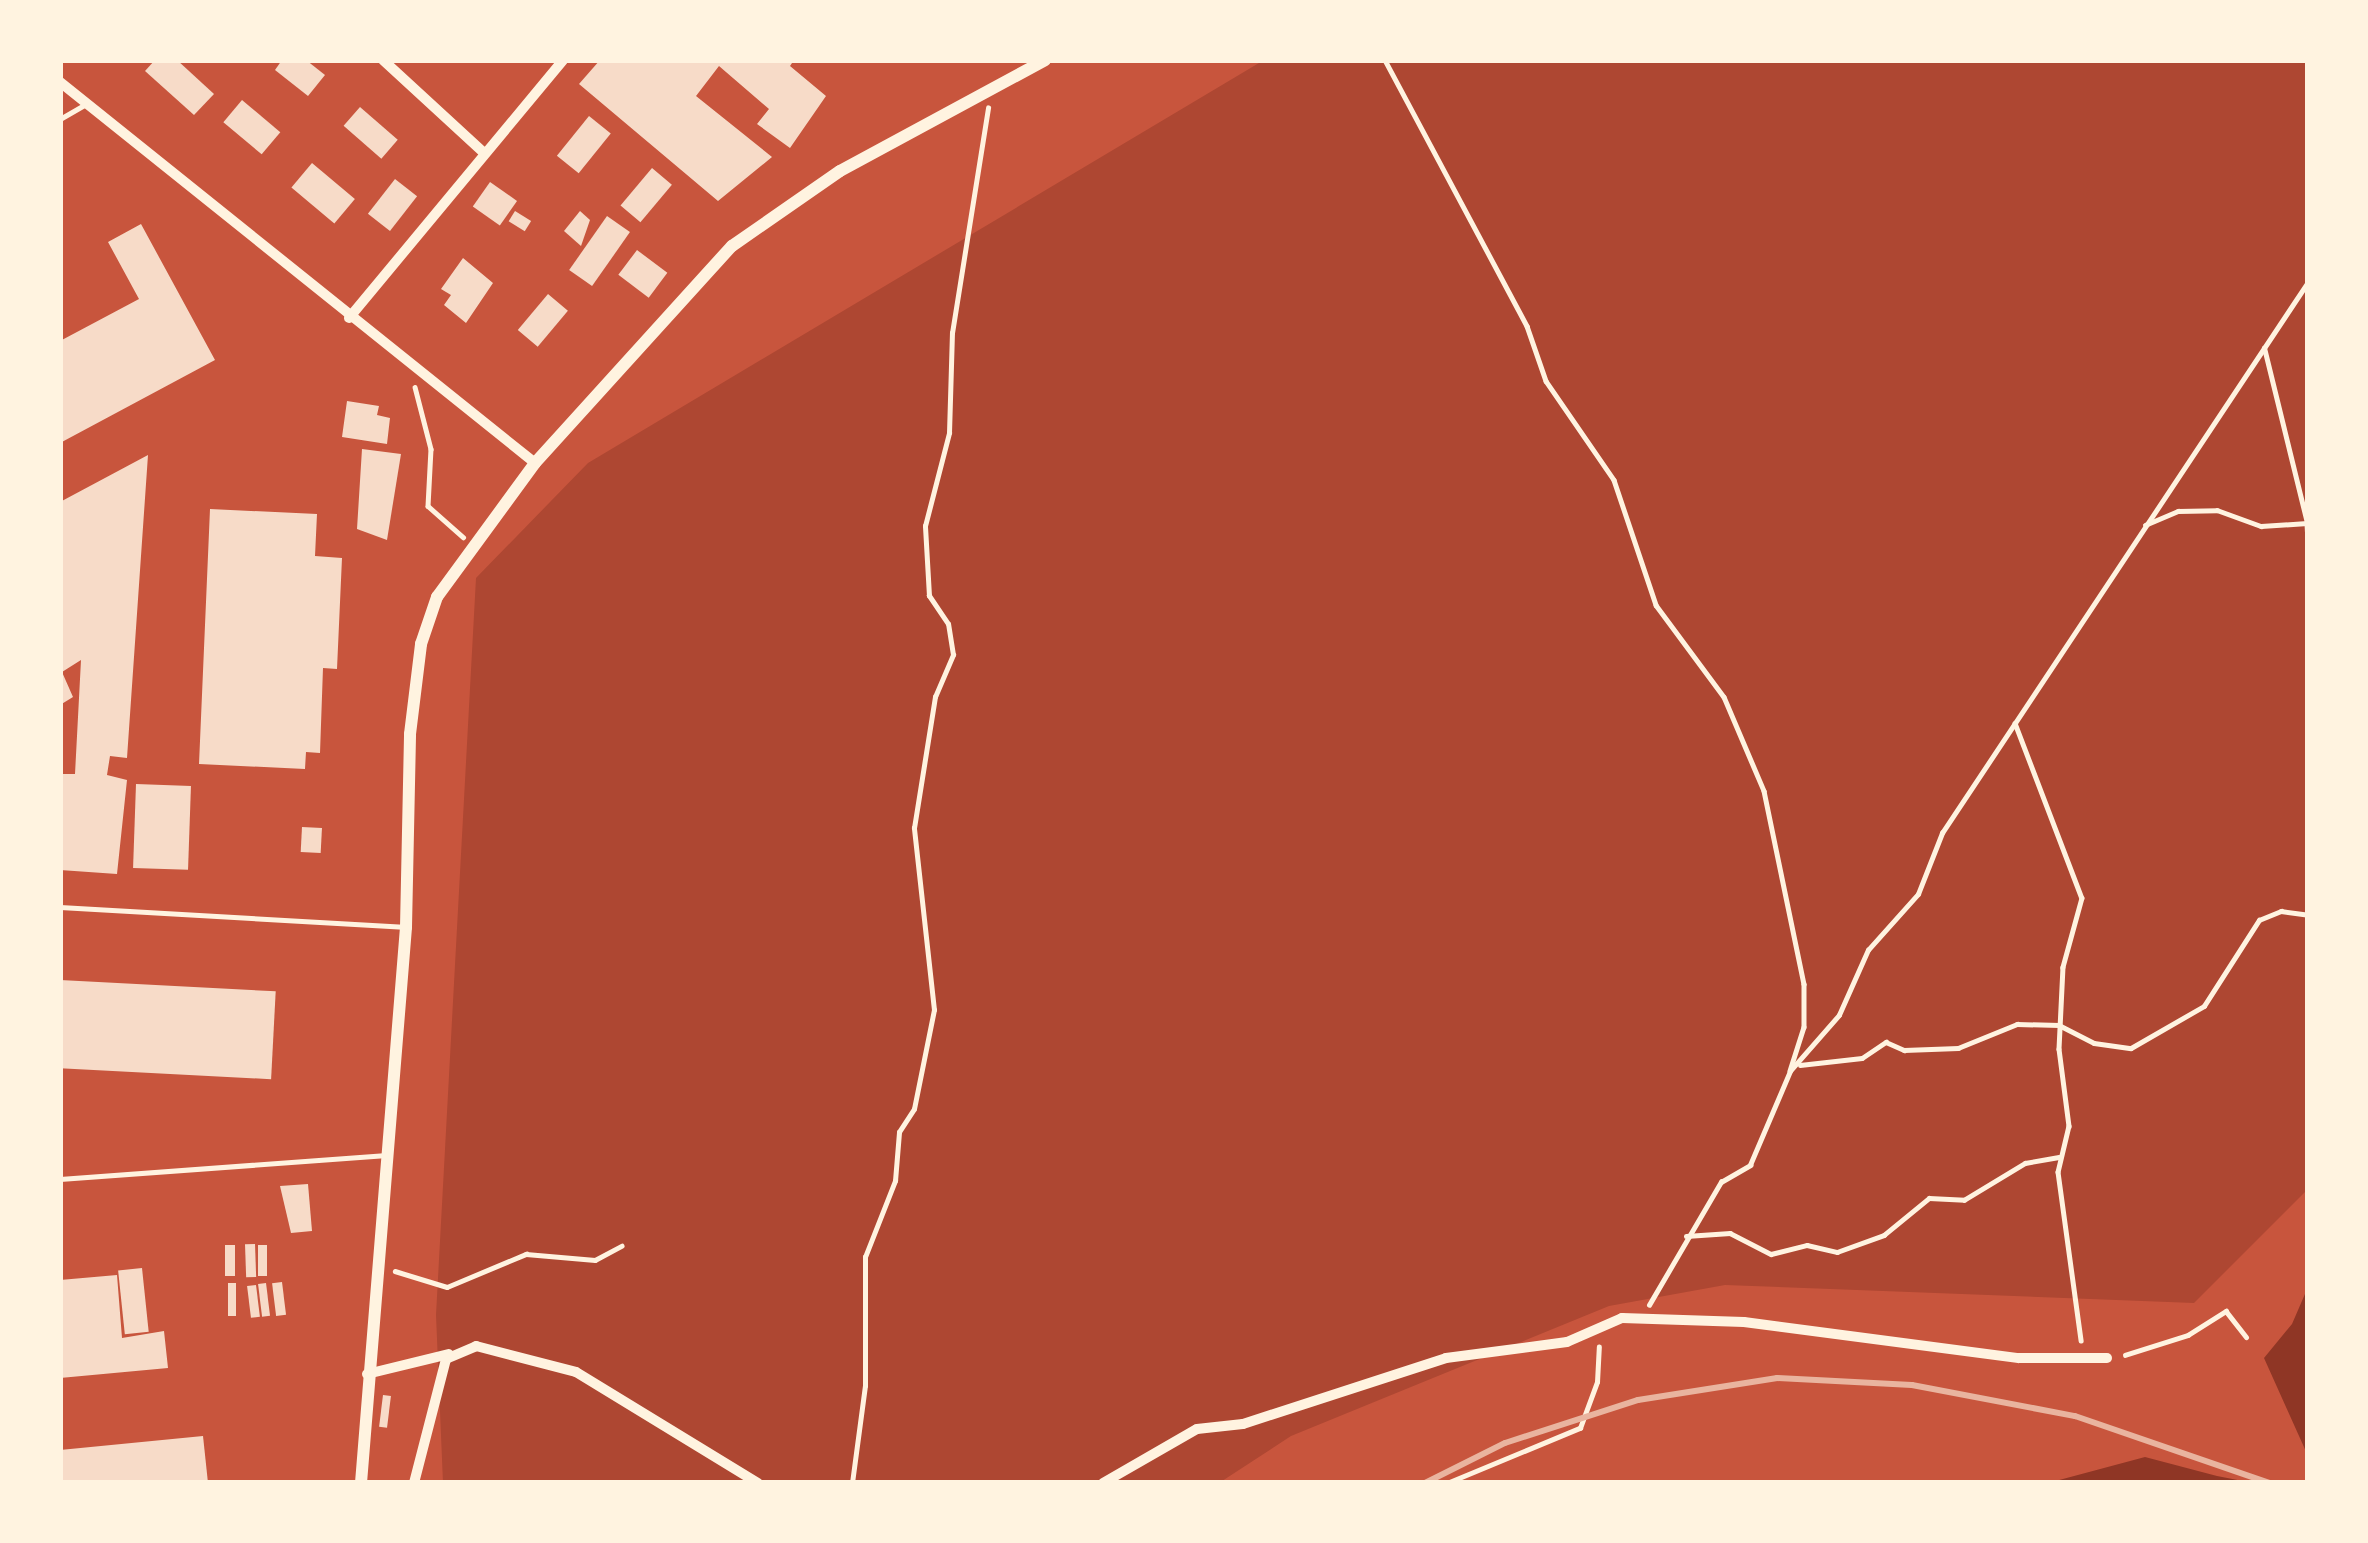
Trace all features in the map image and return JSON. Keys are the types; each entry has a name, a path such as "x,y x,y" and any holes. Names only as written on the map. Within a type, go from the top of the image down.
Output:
{"street":[{"path":"382,60 484,153"},
{"path":"349,319 563,60"},
{"path":"361,1483 406,927 406,793 421,644 447,576 535,463 732,246 840,171 1045,60"},
{"path":"60,82 349,319 535,463"},
{"path":"1102,1483 1196,1429 1243,1424 1428,1363 1567,1342 1622,1318 1744,1322 2020,1358 2107,1358"},
{"path":"367,1374 476,1346 577,1372 758,1483"},
{"path":"414,1483 452,1352"}],"lane":[{"path":"60,118 86,104"},
{"path":"60,907 406,927"},
{"path":"60,1179 385,1155"}],"path":[{"path":"1385,60 1527,326 1546,381 1614,479 1656,605 1724,697 1764,791 1804,984 1790,1071 1750,1165 1720,1182 1650,1305 1622,1318"},
{"path":"851,1483 866,1386 865,1257 895,1181 898,1132 914,1108 934,1010 914,828 935,698 953,656 948,624 929,596 926,526 949,433 954,316 992,91"},
{"path":"1790,1071 1839,1015 1868,950 1918,894 1942,833 2308,282"},
{"path":"2294,303 2308,303"},
{"path":"2264,347 2307,523 2308,545"},
{"path":"406,363 428,424 428,506 472,544"},
{"path":"2145,525 2178,511 2217,510 2261,526 2307,523"},
{"path":"2014,723 2082,898 2067,933 2060,1025 2069,1126 2059,1156 2084,1357"},
{"path":"1800,1065 1862,1058 1886,1042 1944,1051 2018,1024 2060,1025 2094,1043 2131,1048 2204,1006 2259,920 2282,911 2308,915"},
{"path":"1686,1236 1730,1233 1771,1255 1807,1245 1838,1252 1884,1235 1929,1198 1964,1200 1999,1175 2059,1156"},
{"path":"379,1264 447,1287 526,1254 595,1260 621,1246"},
{"path":"2107,1358 2150,1352 2226,1311 2246,1337"},
{"path":"1447,1483 1580,1428 1598,1382 1596,1328"}],"shaded area":[{"path":"1264,60 2308,60 2308,1189 2194,1303 1725,1285 1609,1306 1291,1436 1219,1483 443,1483 436,1315 476,578 588,463"},
{"path":"2308,1287 2308,1456 2264,1358 2292,1324"},
{"path":"2145,1457 2217,1476 2253,1483 2048,1483"}],"building":[{"path":"155,60 177,60 214,94 194,115 145,71"},
{"path":"282,60 306,60 325,75 308,96 275,70"},
{"path":"600,60 794,60 790,66 826,96 790,148 757,124 769,109 719,66 696,96 772,157 718,201 579,84"},
{"path":"242,100 280,132 262,154 223,122"},
{"path":"360,107 398,140 381,159 344,126"},
{"path":"589,116 611,134 579,173 557,156"},
{"path":"312,163 355,199 334,224 291,188"},
{"path":"652,168 672,185 640,222 621,206"},
{"path":"395,179 417,196 390,231 368,214"},
{"path":"490,182 517,201 500,226 473,207"},
{"path":"515,211 531,221 525,231 509,221"},
{"path":"580,211 590,220 581,246 564,231"},
{"path":"607,216 630,232 592,286 569,270"},
{"path":"141,224 215,360 60,443 60,341 139,299 108,242"},
{"path":"637,250 667,273 649,298 618,275"},
{"path":"463,258 493,283 466,323 444,305 451,295 441,289"},
{"path":"548,294 568,311 538,347 518,330"},
{"path":"347,401 379,406 377,415 390,418 387,444 342,437"},
{"path":"362,449 401,454 387,540 357,529"},
{"path":"148,455 127,758 110,756 107,775 127,780 117,874 60,870 60,774 75,774 81,660 62,672 73,697 60,705 60,502"},
{"path":"210,509 317,514 315,556 342,558 337,669 323,668 320,753 306,752 305,769 199,764"},
{"path":"136,784 191,786 188,870 133,868"},
{"path":"302,827 322,828 321,853 301,852"},
{"path":"60,980 276,991 271,1079 60,1068"},
{"path":"308,1184 312,1231 291,1233 280,1186"},
{"path":"245,1244 255,1244 256,1277 246,1277"},
{"path":"225,1245 235,1245 235,1276 225,1276"},
{"path":"258,1245 267,1245 267,1276 258,1276"},
{"path":"142,1268 149,1332 125,1334 118,1271"},
{"path":"117,1275 122,1338 164,1331 168,1368 60,1378 60,1280"},
{"path":"282,1282 286,1315 276,1316 272,1283"},
{"path":"228,1283 236,1283 236,1316 228,1316"},
{"path":"266,1283 270,1316 262,1317 258,1284"},
{"path":"256,1285 260,1317 251,1318 247,1286"},
{"path":"383,1395 391,1396 387,1428 379,1427"},
{"path":"203,1436 208,1483 60,1483 60,1450"}],"railway":[{"path":"1425,1483 1505,1443 1638,1400 1777,1378 1912,1385 2075,1416 2270,1483"}]}
